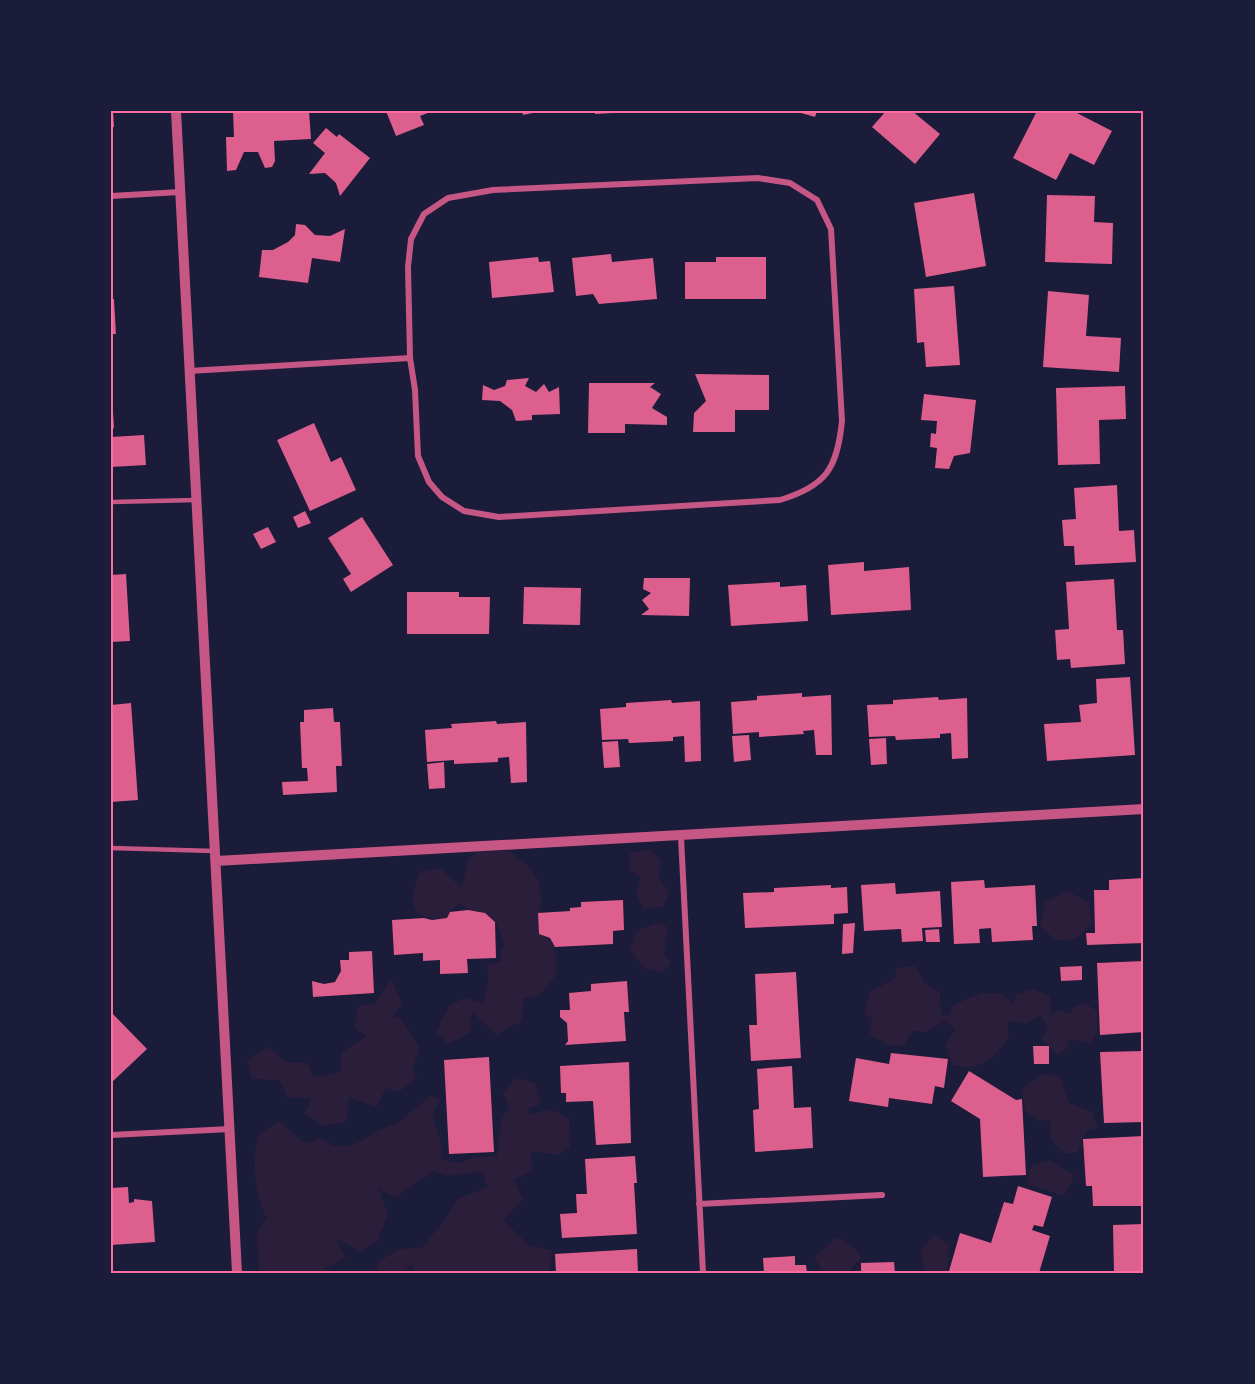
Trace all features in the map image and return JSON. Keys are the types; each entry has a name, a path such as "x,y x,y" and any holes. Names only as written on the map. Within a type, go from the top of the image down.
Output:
{"street":[{"path":"176,111 237,1273"},
{"path":"758,178 790,183 817,200 831,229 842,421 839,449 828,472 807,492 780,500 500,517 464,511 442,497 429,482 418,456 415,390 410,358 408,267 411,239 424,214 448,198 493,190 758,178"},
{"path":"111,196 180,192"},
{"path":"189,371 410,358"},
{"path":"215,856 681,837 1144,809"},
{"path":"681,837 703,1273"},
{"path":"111,1135 230,1129"},
{"path":"699,1204 882,1195"}],"lane":[{"path":"111,501 196,500"},
{"path":"111,848 215,856"}],"shaded area":[{"path":"493,841 517,857 531,869 536,877 541,896 539,934 553,945 557,974 539,996 523,998 522,1021 496,1035 472,1012 470,1033 448,1044 436,1032 449,1005 465,998 483,1003 488,982 487,965 501,961 500,951 504,944 492,919 460,903 447,918 434,919 418,913 414,907 414,891 421,871 440,868 462,888 468,859"},
{"path":"650,849 661,861 658,876 670,893 663,907 643,908 636,894 641,877 629,870 630,853"},
{"path":"1068,891 1089,903 1092,924 1077,938 1058,941 1040,927 1045,902"},
{"path":"660,922 668,928 664,953 671,963 662,973 644,968 630,950 637,931"},
{"path":"916,966 924,983 940,992 941,1015 950,1015 951,1006 982,993 1002,993 1014,1005 1016,994 1033,989 1050,996 1051,1015 1059,1010 1071,1014 1073,1008 1085,1003 1097,1011 1097,1033 1091,1044 1070,1039 1067,1048 1058,1055 1041,1039 1048,1027 1040,1016 1025,1024 1007,1020 1009,1038 991,1058 971,1067 952,1065 945,1046 955,1030 944,1020 927,1032 913,1031 904,1045 890,1046 870,1035 872,1019 864,1014 870,992 894,979 897,968"},
{"path":"391,978 402,1003 390,1019 400,1016 420,1048 412,1070 417,1078 399,1092 386,1088 376,1107 349,1097 346,1122 324,1126 304,1114 312,1098 288,1098 280,1080 252,1079 247,1060 268,1047 287,1062 307,1063 314,1077 341,1072 341,1053 366,1036 354,1028 358,1006 374,1004"},
{"path":"1042,1074 1060,1076 1069,1103 1092,1112 1097,1128 1086,1131 1078,1152 1065,1154 1050,1139 1050,1120 1038,1121 1025,1111 1022,1089"},
{"path":"516,1078 535,1083 542,1104 527,1109 532,1115 550,1109 569,1118 570,1148 558,1155 531,1151 532,1171 514,1180 523,1200 503,1220 530,1246 552,1250 549,1273 415,1273 412,1264 402,1273 376,1273 378,1262 399,1249 423,1247 448,1215 457,1199 487,1187 482,1172 447,1176 433,1171 395,1198 378,1188 388,1215 377,1242 360,1251 334,1238 346,1258 325,1268 335,1273 259,1273 257,1232 267,1218 259,1199 255,1177 258,1135 279,1121 306,1144 319,1138 333,1146 352,1146 375,1132 397,1123 431,1096 441,1098 432,1117 441,1140 442,1160 462,1163 474,1157 497,1156 501,1120 509,1107 503,1093"},
{"path":"1050,1160 1075,1175 1064,1196 1027,1184 1031,1166"},
{"path":"933,1235 949,1245 947,1273 925,1273 920,1252"},
{"path":"837,1237 856,1249 861,1258 850,1270 851,1273 824,1273 814,1257"}],"building":[{"path":"111,111 113,111 114,127 111,127"},
{"path":"233,111 309,111 311,139 274,141 275,161 272,167 265,168 258,152 244,152 236,170 227,171 226,137 234,137"},
{"path":"386,111 433,111 420,116 424,125 396,136"},
{"path":"522,111 538,111 538,112 523,115"},
{"path":"595,111 613,111 613,113 595,114"},
{"path":"794,111 817,111 815,117"},
{"path":"886,111 912,111 940,134 915,164 872,127"},
{"path":"1037,111 1073,111 1112,131 1094,165 1070,153 1056,180 1013,158"},
{"path":"326,128 337,137 339,134 370,158 340,196 336,183 325,173 309,174 325,153 313,143"},
{"path":"974,193 986,266 926,277 914,203"},
{"path":"1047,195 1095,196 1094,222 1113,223 1112,264 1045,262"},
{"path":"296,224 305,225 315,235 330,236 345,229 340,262 312,258 308,283 259,277 262,250 273,250 288,242 295,235"},
{"path":"611,254 612,262 653,258 657,299 599,304 593,294 576,296 572,258"},
{"path":"538,257 539,262 550,261 554,292 492,298 489,262"},
{"path":"716,257 766,257 766,299 685,299 685,262 716,262"},
{"path":"954,286 960,365 926,367 924,342 917,343 914,289"},
{"path":"1048,291 1089,295 1086,336 1121,338 1119,372 1043,367"},
{"path":"111,299 114,299 116,334 111,334"},
{"path":"695,374 769,375 769,410 735,410 735,432 693,432 694,413 706,401"},
{"path":"529,378 525,386 536,392 544,384 549,392 559,387 560,414 532,415 532,420 516,421 512,410 500,401 482,400 483,385 494,390 505,386 507,380"},
{"path":"589,383 655,383 650,387 661,394 652,408 667,417 667,425 625,424 625,433 588,433"},
{"path":"1125,386 1126,419 1099,420 1100,464 1058,465 1056,388"},
{"path":"924,394 976,400 970,453 954,456 949,469 935,468 937,448 930,447 931,433 936,434 937,421 921,420"},
{"path":"111,412 113,412 114,428 111,429"},
{"path":"314,423 331,462 341,457 356,490 310,511 277,440"},
{"path":"144,435 146,465 111,467 111,437"},
{"path":"1117,485 1119,531 1134,530 1136,562 1075,565 1074,546 1064,546 1062,520 1076,519 1074,488"},
{"path":"305,511 311,523 298,528 293,517"},
{"path":"362,517 393,565 351,592 343,579 351,574 328,538"},
{"path":"268,527 276,542 261,549 253,534"},
{"path":"864,562 864,571 909,567 911,610 831,615 828,565"},
{"path":"126,574 130,641 111,642 111,575"},
{"path":"644,578 690,578 689,616 641,615 649,609 642,600 651,593 643,589"},
{"path":"1114,579 1117,630 1123,630 1125,664 1071,668 1070,659 1057,660 1055,630 1069,629 1066,582"},
{"path":"780,582 780,587 806,585 808,621 731,626 728,585"},
{"path":"524,587 581,588 580,625 523,624"},
{"path":"407,592 459,592 459,597 490,597 489,634 407,634"},
{"path":"1130,677 1135,755 1047,761 1044,724 1081,722 1079,705 1097,703 1096,679"},
{"path":"802,693 802,697 831,695 832,755 816,755 814,730 803,731 804,734 759,737 759,732 733,734 731,702 757,700 757,696"},
{"path":"938,697 939,700 967,698 968,758 952,759 951,733 940,734 940,738 896,740 895,736 869,737 867,705 893,704 893,700"},
{"path":"671,700 672,703 700,701 701,761 685,762 684,736 673,737 673,741 629,743 628,739 602,740 600,709 626,707 626,703"},
{"path":"131,703 138,800 111,802 111,705"},
{"path":"333,708 334,722 340,722 342,766 336,766 337,792 283,795 282,782 308,781 307,768 302,768 300,722 304,722 304,710"},
{"path":"496,721 497,724 526,722 527,782 511,783 509,757 498,758 498,762 454,764 454,760 427,762 425,730 452,728 451,724"},
{"path":"749,735 751,760 734,762 732,736"},
{"path":"886,738 887,764 871,765 869,739"},
{"path":"618,741 620,767 604,768 602,742"},
{"path":"444,762 445,788 429,789 427,764"},
{"path":"1144,878 1144,943 1087,945 1086,933 1095,933 1094,890 1109,890 1109,880"},
{"path":"984,880 985,888 1035,885 1037,926 1032,926 1033,940 992,942 991,928 979,929 980,943 954,944 951,882"},
{"path":"895,883 896,894 940,891 942,927 922,928 923,941 902,942 901,929 864,931 861,885"},
{"path":"831,885 831,888 847,887 848,913 834,914 834,924 745,928 743,893 774,892 774,888"},
{"path":"623,900 624,930 613,931 613,944 555,947 550,938 539,934 538,913 570,911 570,908 581,907 581,902"},
{"path":"468,910 485,913 495,922 496,958 467,959 468,973 440,974 440,960 423,961 423,953 394,955 392,920 424,918 432,920 447,918 450,912"},
{"path":"855,923 853,953 842,954 843,924"},
{"path":"939,929 940,942 926,942 925,930"},
{"path":"372,951 374,993 313,997 312,981 324,984 335,982 341,971 340,960 349,960 349,952"},
{"path":"1144,961 1144,1032 1100,1035 1097,963"},
{"path":"1082,966 1082,980 1061,981 1060,967"},
{"path":"796,972 801,1058 751,1061 749,1025 757,1025 755,974"},
{"path":"627,981 629,1012 624,1012 626,1041 565,1045 568,1041 567,1023 560,1017 560,1010 570,1010 569,993 591,991 591,984"},
{"path":"111,1012 147,1049 111,1083"},
{"path":"1033,1046 1049,1046 1049,1064 1034,1064"},
{"path":"1144,1051 1144,1122 1104,1123 1100,1052"},
{"path":"891,1053 948,1059 944,1088 935,1086 932,1104 889,1098 888,1107 849,1101 856,1058 889,1064"},
{"path":"489,1057 494,1152 449,1154 444,1060"},
{"path":"629,1062 631,1143 596,1145 593,1101 566,1102 566,1093 561,1093 560,1066"},
{"path":"792,1066 794,1108 811,1107 813,1148 755,1152 753,1110 759,1109 757,1069"},
{"path":"969,1071 1016,1100 1022,1099 1026,1175 983,1177 980,1119 951,1101"},
{"path":"1144,1136 1144,1206 1093,1206 1092,1186 1086,1186 1083,1139"},
{"path":"635,1156 637,1234 562,1238 560,1214 577,1213 576,1194 587,1194 585,1159"},
{"path":"1018,1186 1052,1197 1043,1227 1034,1225 1032,1230 1050,1236 1039,1273 957,1273 949,1271 960,1233 991,1243 1004,1202 1013,1204"},
{"path":"128,1187 129,1203 134,1202 134,1199 152,1201 155,1242 111,1245 111,1188"},
{"path":"1144,1224 1144,1273 1114,1273 1113,1225"},
{"path":"637,1249 638,1273 556,1273 555,1254"},
{"path":"795,1256 795,1265 806,1265 807,1273 764,1273 763,1258"},
{"path":"894,1262 895,1273 861,1273 861,1263"}]}
